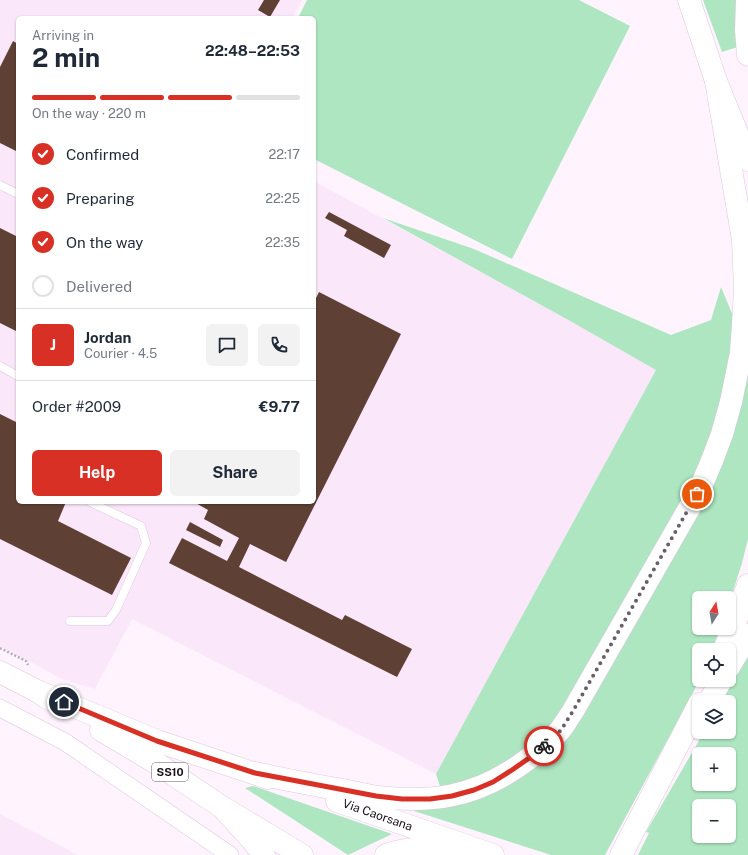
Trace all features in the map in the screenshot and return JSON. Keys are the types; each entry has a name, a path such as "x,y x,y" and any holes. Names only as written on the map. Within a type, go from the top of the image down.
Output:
{"main road":[{"path":"689,0 716,81 748,189"},
{"path":"748,0 746,30 748,55"},
{"path":"716,81 748,160"},
{"path":"255,773 376,796 402,799 423,799 452,796 474,790 493,782 532,756 561,730 581,698 703,482 722,434 731,402 741,353 745,290 743,240 716,81"},
{"path":"727,643 736,622 748,585"},
{"path":"736,655 748,635"},
{"name":"Via Caorsana","path":"0,672 37,691 153,761 222,807 302,855"},
{"name":"Via Caorsana","path":"37,691 157,741 493,855"},
{"path":"621,855 692,717"},
{"path":"638,823 692,730"},
{"path":"222,807 264,855"},
{"path":"386,855 410,849 427,848 463,855"}],"street":[{"path":"0,708 65,742 230,855"}],"lane":[{"path":"0,185 16,193"},
{"path":"0,366 16,375"},
{"path":"70,621 108,621 116,610 146,544 142,526 94,504"}],"shaded area":[{"path":"0,0 302,0 293,16 16,16 16,504 316,504 316,182 572,322 656,370 436,774 132,619 95,689 62,679 0,646"},
{"path":"0,814 78,855 0,855"}],"green space":[{"path":"307,0 579,0 630,26 512,259 316,160 316,16 299,16"},
{"path":"703,0 739,0 741,46 722,52"},
{"path":"383,218 474,249 671,335 711,320 721,287 736,323 730,376 702,466 572,702 530,750 482,778 441,789 436,774 656,370"},
{"path":"748,346 748,539 742,563 733,591 692,591 692,635 717,635 715,643 692,643 692,687 696,687 605,855 551,855 414,811 414,805 529,768 646,597"},
{"path":"748,647 748,855 638,855 649,833 646,832 692,753 692,791 736,791 736,747 695,747 700,739 736,739 736,695 724,695 728,687 736,687 736,671"},
{"path":"253,786 392,834 348,855 245,788"}],"building":[{"path":"264,0 280,0 271,16 258,10"},
{"path":"13,41 16,43 16,151 0,143 0,67"},
{"path":"329,212 391,245 384,258 344,236 347,230 325,218"},
{"path":"0,228 16,236 16,331 0,323"},
{"path":"319,292 401,334 316,503 316,298"},
{"path":"0,414 16,422 16,504 65,504 58,521 131,558 112,595 0,539"},
{"path":"198,504 315,504 286,562 250,544 239,567 342,620 345,615 412,649 397,677 169,563 182,538 227,561 239,538 204,519 208,510"},
{"path":"190,522 223,540 220,547 186,530"}],"way so far":[{"path":"544,746 561,730 573,711 697,494"}],"route":[{"path":"64,702 157,741 255,773 376,796 402,799 430,799 452,796 474,790 493,782 532,756 544,746"}]}
